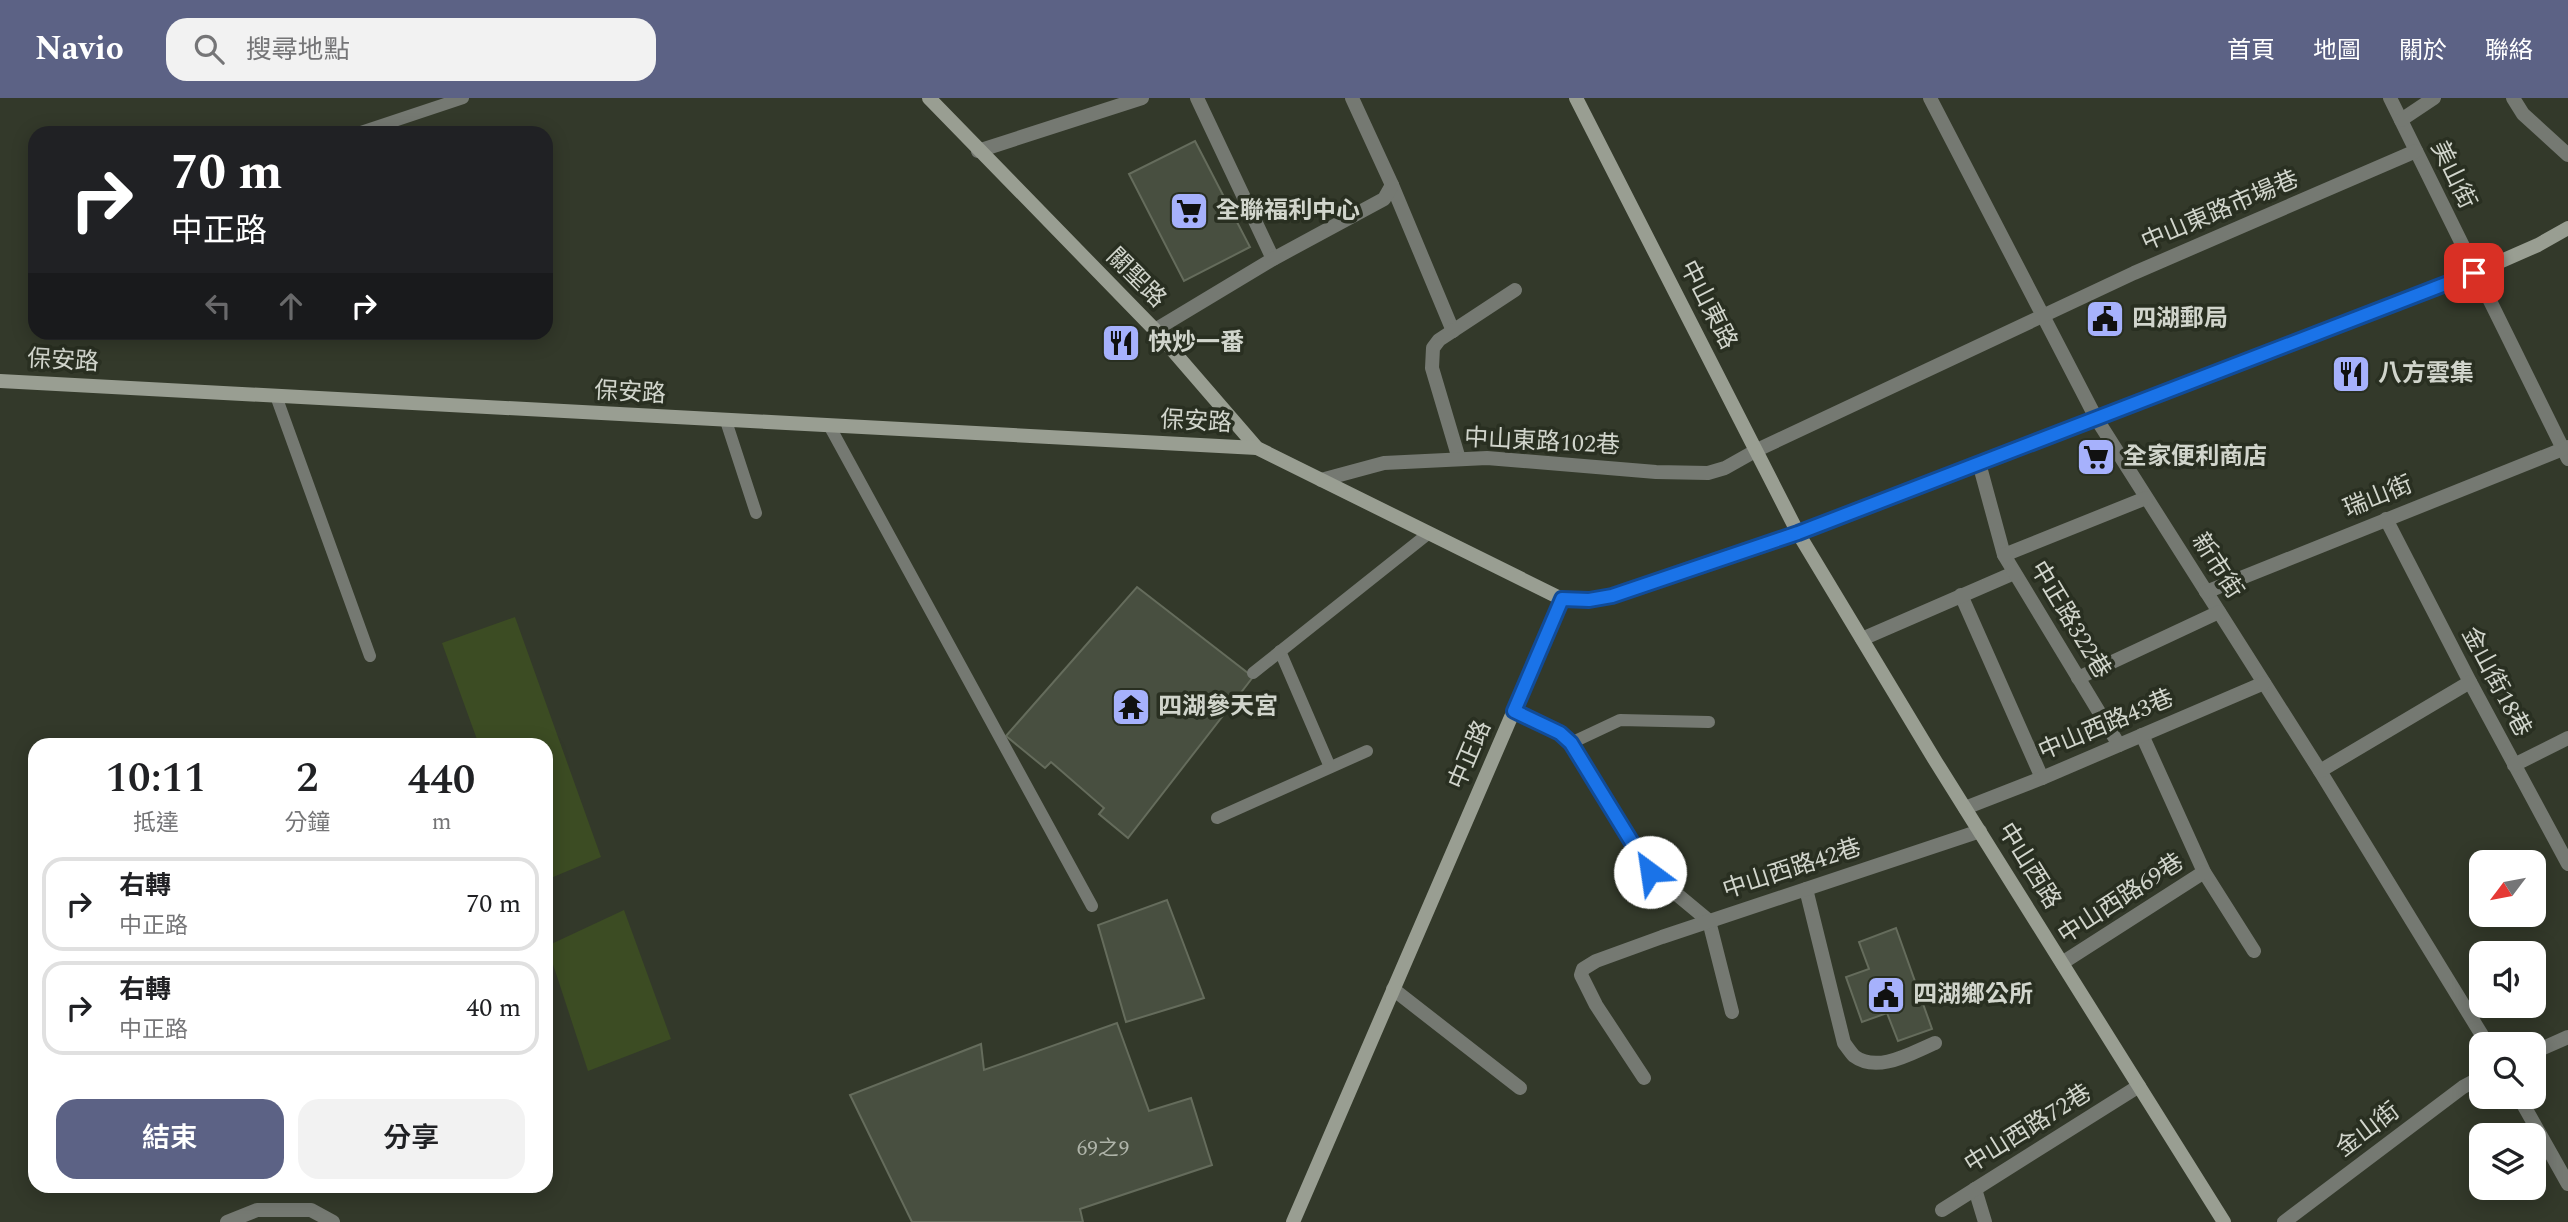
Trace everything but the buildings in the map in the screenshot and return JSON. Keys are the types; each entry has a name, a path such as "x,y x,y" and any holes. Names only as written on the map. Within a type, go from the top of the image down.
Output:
{"main road":[{"name":"關聖路","path":"929,98 1155,330 1257,448 1562,599"},
{"name":"中山東路","path":"1576,98 1798,533"},
{"path":"1562,599 1589,600 1612,596 1798,533 2474,273 2539,245 2568,228"},
{"name":"保安路","path":"0,381 1257,448"},
{"name":"中山西路","path":"1798,533 1965,808 2224,1222"},
{"name":"中正路","path":"1293,1222 1562,599"}],"street":[{"path":"978,151 1142,98"},
{"path":"1197,98 1273,259"},
{"path":"1352,98 1453,331"},
{"name":"新市街","path":"1930,98 2096,418 2320,771 2480,1032"},
{"name":"美山街","path":"2390,98 2474,273 2566,452"},
{"path":"2401,120 2434,98"},
{"path":"2513,98 2523,114 2568,155"},
{"name":"中山東路市場巷","path":"1757,450 2134,273 2416,151"},
{"path":"1155,330 1273,259 1384,199 1392,185"},
{"path":"1459,459 1431,359 1433,348 1439,340 1516,290"},
{"name":"中山東路102巷","path":"1321,480 1384,463 1488,458 1708,473 1725,468 1757,450"},
{"name":"瑞山街","path":"2206,592 2386,519 2566,452"},
{"name":"中正路322巷","path":"1979,463 2004,555 2119,745"},
{"name":"中正路322巷","path":"2004,555 2146,498"},
{"name":"金山街18巷","path":"2386,519 2568,864"},
{"path":"1862,639 2014,573"},
{"path":"1961,595 2042,778"},
{"path":"2078,678 2220,612"},
{"path":"2320,771 2470,682"},
{"name":"中山西路43巷","path":"1965,808 2264,683"},
{"path":"1514,711 1560,733 1571,743 1650,872 1709,921 1732,1012"},
{"name":"中山西路69巷","path":"2142,735 2204,872 2254,951"},
{"path":"2514,765 2568,738"},
{"name":"中山西路42巷","path":"1644,1079 1590,995 1581,975 1583,969 1607,957 1709,921 1980,831"},
{"name":"中山西路69巷","path":"2062,963 2204,872"},
{"path":"1807,889 1844,1042 1855,1057 1874,1063 1896,1059 1935,1042"},
{"path":"1393,989 1520,1088"},
{"path":"2546,1047 2568,1037"},
{"name":"金山街","path":"2284,1222 2469,1084"},
{"name":"中山西路72巷","path":"1942,1210 2139,1086"},
{"path":"2526,1109 2568,1184"},
{"path":"1975,1189 1985,1222"},
{"path":"227,1222 257,1210 311,1210 333,1222"}],"lane":[{"path":"379,126 463,98"},
{"path":"276,396 370,656"},
{"path":"726,421 756,513"},
{"path":"830,427 1092,906"},
{"path":"1253,673 1429,533"},
{"path":"1280,651 1330,766"},
{"path":"1571,743 1620,720 1709,722"},
{"path":"1217,818 1367,751"}],"green space":[{"path":"515,617 601,857 553,877 553,738 476,738 442,643"},
{"path":"624,910 671,1039 588,1071 553,964 553,943"}],"place":[{"name":"全聯福利中心","path":"1189,211"},
{"name":"四湖郵局","path":"2105,319"},
{"name":"快炒一番","path":"1121,343"},
{"name":"八方雲集","path":"2351,374"},
{"name":"全家便利商店","path":"2096,457"},
{"name":"四湖參天宮","path":"1131,707"},
{"name":"四湖鄉公所","path":"1886,995"}],"route":[{"path":"1650,872 1571,743 1560,733 1514,711 1562,599 1589,600 1612,596 1798,533 2474,273"}]}
